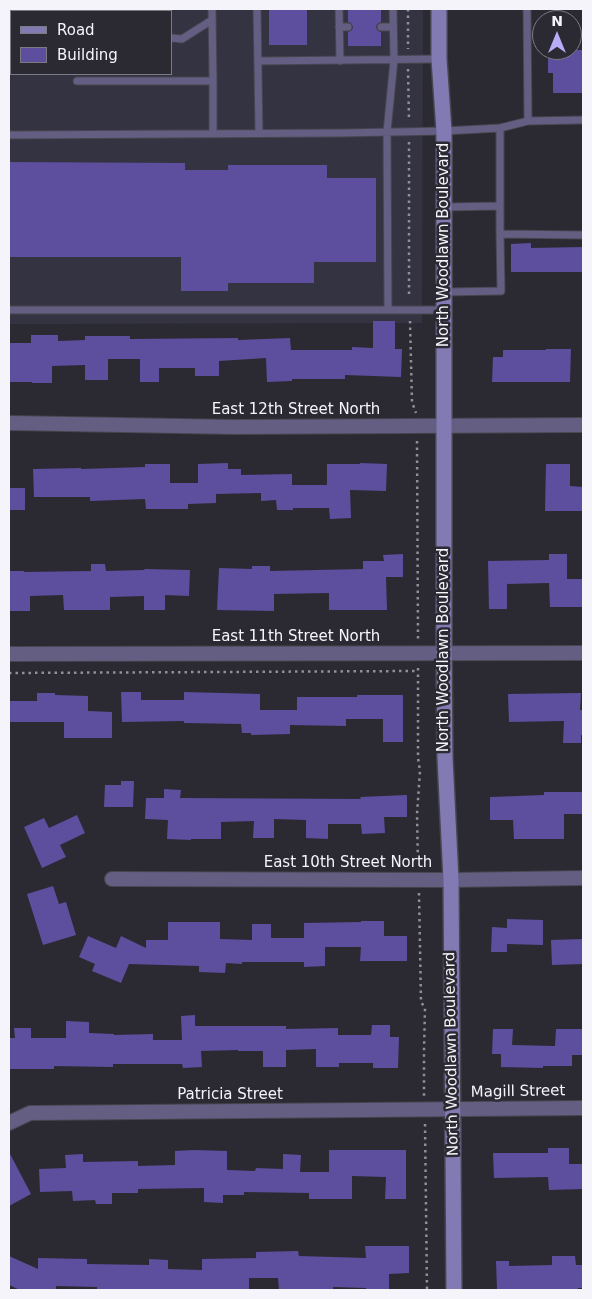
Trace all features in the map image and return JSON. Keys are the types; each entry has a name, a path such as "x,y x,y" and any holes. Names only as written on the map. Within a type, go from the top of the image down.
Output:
{"main road":[{"name":"North Woodlawn Boulevard","path":"439,9 444,131 444,653 445,758 451,880 454,1290"}],"street":[{"name":"East 12th Street North","path":"9,423 235,427 583,425"},
{"name":"East 11th Street North","path":"9,654 583,652"},
{"name":"East 10th Street North","path":"112,879 451,880 583,878"},
{"name":"Magill Street","path":"453,1109 583,1108"},
{"name":"Patricia Street","path":"9,1123 30,1113 453,1109"}],"lane":[{"path":"212,9 213,134"},
{"path":"257,9 259,134"},
{"path":"339,9 340,61"},
{"path":"388,310 387,132 394,60 392,9"},
{"path":"527,9 528,121"},
{"path":"172,38 182,38 212,20"},
{"path":"339,27 348,27"},
{"path":"381,27 393,27"},
{"path":"258,61 440,59"},
{"path":"77,81 212,81"},
{"path":"9,135 444,131 500,128 528,121 583,120"},
{"path":"444,292 501,291 500,128"},
{"path":"444,207 500,206"},
{"path":"500,234 583,235"},
{"path":"9,310 443,310"}],"path":[{"path":"9,673 418,671"}],"shaded area":[{"path":"9,9 423,9 422,323 9,324"}],"building":[{"path":"269,9 307,9 307,45 269,45"},
{"path":"348,9 381,9 381,22 376,27 381,32 381,46 348,46 348,32 353,27 348,22"},
{"path":"583,50 583,93 553,93 553,73 548,73 548,60 582,60"},
{"path":"9,162 185,163 185,170 228,170 228,165 327,165 327,178 376,178 376,262 314,262 314,283 228,283 228,291 181,291 181,257 9,257"},
{"path":"531,243 531,248 583,247 583,272 511,272 511,244"},
{"path":"373,321 395,321 395,349 402,349 401,377 345,375 345,379 292,379 292,381 267,382 266,358 219,361 219,376 195,376 195,368 159,368 159,382 140,382 140,359 108,359 108,380 85,380 85,365 52,366 52,383 9,382 9,343 31,343 31,335 58,335 58,341 85,340 85,336 130,336 130,339 238,338 238,340 290,338 291,350 352,350 352,347 373,348"},
{"path":"571,349 570,382 492,382 493,357 503,357 503,350"},
{"path":"228,463 228,469 241,469 241,475 292,474 292,485 327,485 327,464 387,464 386,491 350,490 351,518 330,519 329,508 277,510 276,500 261,501 261,493 216,494 216,503 188,504 188,509 146,509 145,499 90,501 90,497 34,497 33,469 145,467 145,464 170,464 170,483 198,483 198,464"},
{"path":"546,464 570,464 570,486 583,487 583,511 545,511"},
{"path":"9,488 25,488 25,510 9,510"},
{"path":"403,554 403,577 386,577 387,610 329,610 329,593 274,594 274,611 217,610 219,568 252,569 252,566 270,566 270,571 363,569 363,561 384,561 383,555"},
{"path":"549,554 567,554 567,579 583,579 583,607 550,607 549,583 507,584 507,609 489,609 488,561 549,560"},
{"path":"91,564 105,564 106,571 145,569 190,570 189,596 165,595 165,610 144,610 144,596 110,597 110,610 64,610 63,595 30,596 30,611 10,611 9,571 91,571"},
{"path":"121,692 141,692 141,700 184,700 184,692 260,694 260,710 297,710 297,697 403,695 403,742 383,742 383,719 346,719 346,726 290,725 290,734 251,735 251,733 242,733 241,724 184,723 184,721 122,722"},
{"path":"37,693 88,696 88,711 112,712 112,738 64,738 64,722 9,722 9,701 37,701"},
{"path":"581,693 580,710 583,710 583,735 581,735 581,743 563,743 564,721 509,722 508,694"},
{"path":"121,781 134,781 133,807 104,807 105,785 121,785"},
{"path":"164,789 181,790 180,798 361,799 360,797 407,795 407,817 384,817 385,833 362,834 361,824 328,824 328,839 306,838 306,820 274,819 274,838 253,838 254,821 221,822 221,839 167,839 168,820 145,819 146,798 164,798"},
{"path":"544,792 583,792 583,814 564,814 564,839 514,839 513,820 490,820 490,797 544,795"},
{"path":"77,815 85,833 60,845 66,857 42,868 24,827 44,818 49,828"},
{"path":"53,886 59,904 66,902 76,935 43,945 27,894"},
{"path":"507,919 543,920 543,945 507,944 507,952 491,952 492,927 507,928"},
{"path":"384,921 384,936 407,936 407,961 360,961 361,947 325,947 325,966 304,967 304,962 226,963 225,973 199,972 199,966 129,964 121,983 92,971 95,964 79,957 88,936 116,948 121,936 146,948 146,940 168,940 168,922 220,922 220,939 252,940 252,924 271,924 271,938 304,938 304,923"},
{"path":"583,939 583,964 552,965 551,940"},
{"path":"195,1015 195,1026 286,1026 286,1029 338,1028 338,1035 371,1035 372,1025 390,1025 390,1037 399,1037 398,1068 373,1068 373,1063 339,1063 339,1067 316,1067 316,1049 286,1050 286,1067 263,1067 263,1051 238,1050 201,1051 202,1067 183,1068 182,1064 113,1064 113,1067 54,1066 54,1069 9,1069 9,1038 15,1038 14,1028 31,1028 31,1038 66,1038 66,1021 89,1022 89,1033 114,1035 153,1034 153,1040 182,1040 181,1016"},
{"path":"493,1029 513,1029 512,1045 555,1046 556,1029 583,1029 583,1055 572,1055 572,1066 543,1066 543,1068 501,1067 501,1054 492,1054"},
{"path":"548,1148 569,1148 569,1164 583,1164 583,1189 549,1190 548,1177 494,1178 493,1153 548,1153"},
{"path":"329,1150 406,1150 406,1199 385,1199 386,1177 352,1176 352,1199 309,1199 309,1193 244,1192 244,1195 223,1195 223,1203 204,1202 204,1188 138,1189 138,1193 112,1193 112,1204 96,1204 95,1200 73,1201 72,1191 40,1192 39,1169 66,1168 65,1155 83,1154 83,1162 138,1161 138,1166 175,1165 175,1151 227,1151 227,1170 283,1169 283,1154 301,1155 300,1172 329,1172"},
{"path":"9,1152 31,1194 9,1206"},
{"path":"365,1246 409,1246 409,1273 389,1274 389,1290 333,1287 333,1290 279,1290 278,1278 249,1278 249,1290 97,1290 97,1287 56,1286 56,1290 20,1290 9,1285 9,1256 38,1269 38,1258 87,1259 87,1264 149,1265 149,1259 168,1260 168,1269 202,1270 202,1259 256,1258 256,1252 298,1251 299,1256 366,1258"},
{"path":"552,1256 575,1256 576,1265 583,1265 583,1288 578,1288 578,1290 497,1290 496,1261 509,1261 509,1266 552,1265"}]}
